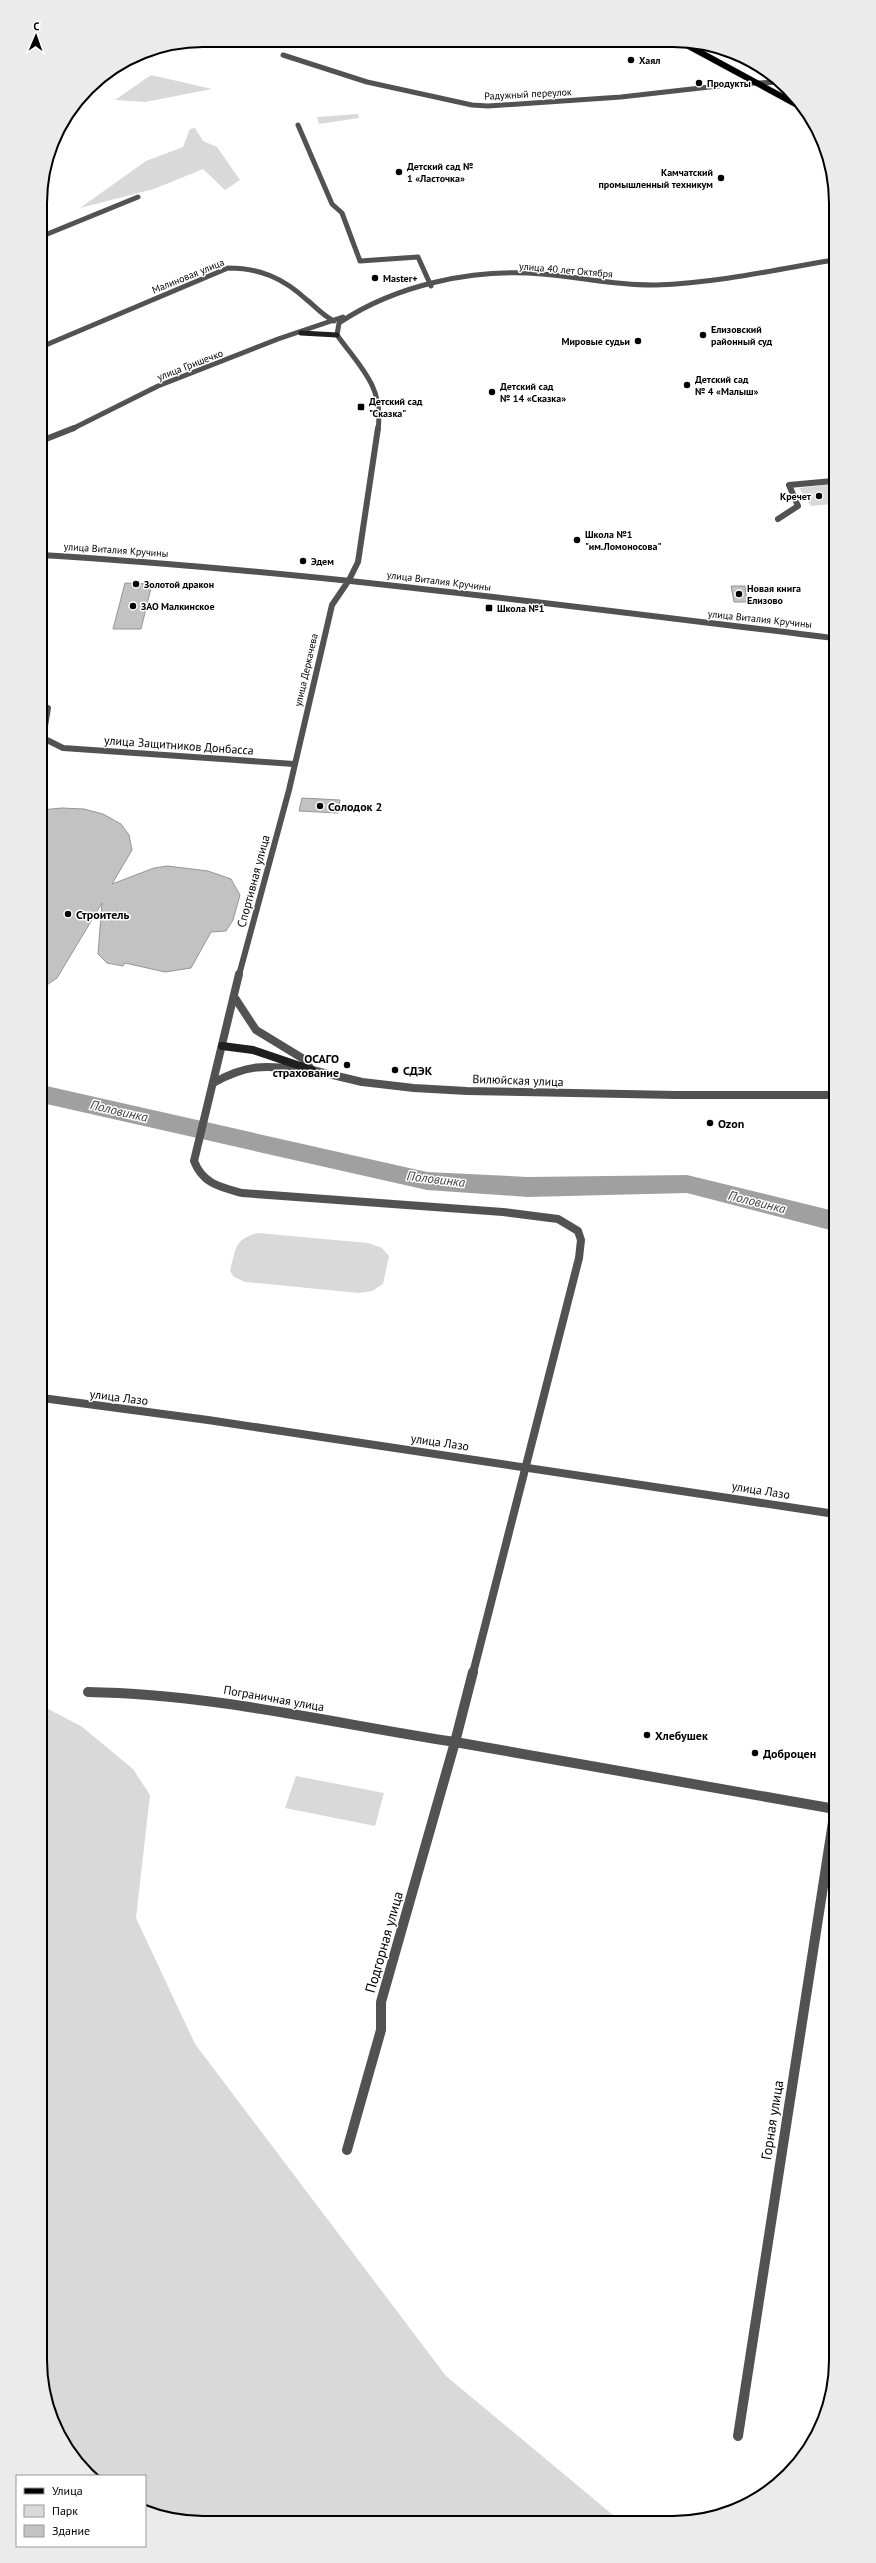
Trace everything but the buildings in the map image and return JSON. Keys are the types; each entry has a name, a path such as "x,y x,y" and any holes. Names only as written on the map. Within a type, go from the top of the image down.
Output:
{"main road":[{"path":"692,48 792,102"},
{"path":"301,332 337,335"},
{"path":"222,1046 253,1050 312,1070"}],"street":[{"name":"Радужный переулок","path":"283,55 367,82 472,105 488,106 621,97 772,82"},
{"path":"298,125 332,204 342,213 360,261 418,257 431,286"},
{"path":"47,234 138,197"},
{"name":"улица 40 лет Октября","path":"337,335 339,323 350,314 371,303 431,286 478,277 524,274 623,284 657,285 829,261"},
{"name":"Малиновая улица","path":"47,344 228,268 250,268 272,273 309,302 321,314 334,320"},
{"name":"улица Гришечко","path":"47,439 74,428 158,386 278,339 350,314"},
{"path":"337,335 375,388 380,412 358,562 349,580"},
{"path":"778,519 798,506 789,485 829,481"},
{"name":"улица Виталия Кручины","path":"47,555 156,562 349,580 829,638"},
{"name":"улица Деркачева","path":"294,767 332,605 349,580"},
{"name":"улица Защитников Донбасса","path":"47,740 63,748 294,767"},
{"name":"Спортивная улица","path":"294,767 243,958 235,998 194,1161 197,1174 209,1183 242,1193 503,1212 558,1219 578,1231 581,1240 579,1258 525,1467"},
{"path":"235,998 255,1029 277,1045 303,1056 312,1070"},
{"name":"Вилюйская улица","path":"212,1087 235,1071 263,1066 312,1070 361,1083 444,1090 683,1097 829,1095"},
{"name":"улица Лазо","path":"47,1399 525,1467 829,1513"},
{"name":"Подгорная улица","path":"347,2150 381,2030 381,2002 455,1742 525,1467"},
{"name":"Пограничная улица","path":"88,1692 137,1691 195,1696 829,1808"},
{"name":"Горная улица","path":"738,2436 829,1848"}],"green space":[{"path":"151,75 212,89 145,102 115,100"},
{"path":"358,114 359,118 319,124 317,117"},
{"path":"195,128 203,141 217,147 240,180 225,190 203,169 154,189 80,208 146,161 183,147 190,129"},
{"name":"Кречет","path":"829,484 829,504 811,506 799,488"},
{"path":"258,1233 368,1243 382,1248 389,1256 383,1284 372,1291 359,1293 245,1282 234,1277 230,1271 235,1251 237,1246 244,1238"},
{"path":"47,1709 81,1726 133,1769 150,1795 136,1918 195,2044 446,2376 614,2516 183,2515 163,2511 146,2505 146,2475 98,2475 79,2455 68,2438 55,2410 47,2370"},
{"path":"296,1776 384,1793 375,1826 285,1808"}],"waterway":[{"name":"Половинка","path":"47,1095 427,1181 528,1187 687,1184 829,1220"}],"place":[{"name":"Хаял","path":"631,60"},
{"name":"Продукты","path":"699,83"},
{"name":"Детский сад № 1 «Ласточка»","path":"399,172"},
{"name":"Камчатский промышленный техникум","path":"721,178"},
{"name":"Master+","path":"375,278"},
{"name":"Елизовский районный суд","path":"703,335"},
{"name":"Мировые судьи","path":"638,341"},
{"name":"Детский сад № 4 «Малыш»","path":"687,385"},
{"name":"Детский сад № 14 «Сказка»","path":"492,392"},
{"name":"Детский сад \"Сказка\"","path":"361,407"},
{"name":"Кречет","path":"819,496"},
{"name":"Школа №1 \"им.Ломоносова\"","path":"577,540"},
{"name":"Эдем","path":"303,561"},
{"name":"Золотой дракон","path":"136,584"},
{"name":"Новая книга Елизово","path":"739,594"},
{"name":"ЗАО Малкинское","path":"133,606"},
{"name":"Школа №1","path":"489,608"},
{"name":"Солодок 2","path":"320,806"},
{"name":"Строитель","path":"68,914"},
{"name":"ОСАГО страхование","path":"347,1065"},
{"name":"СДЭК","path":"395,1070"},
{"name":"Ozon","path":"710,1123"},
{"name":"Хлебушек","path":"647,1735"},
{"name":"Доброцен","path":"755,1753"}]}
